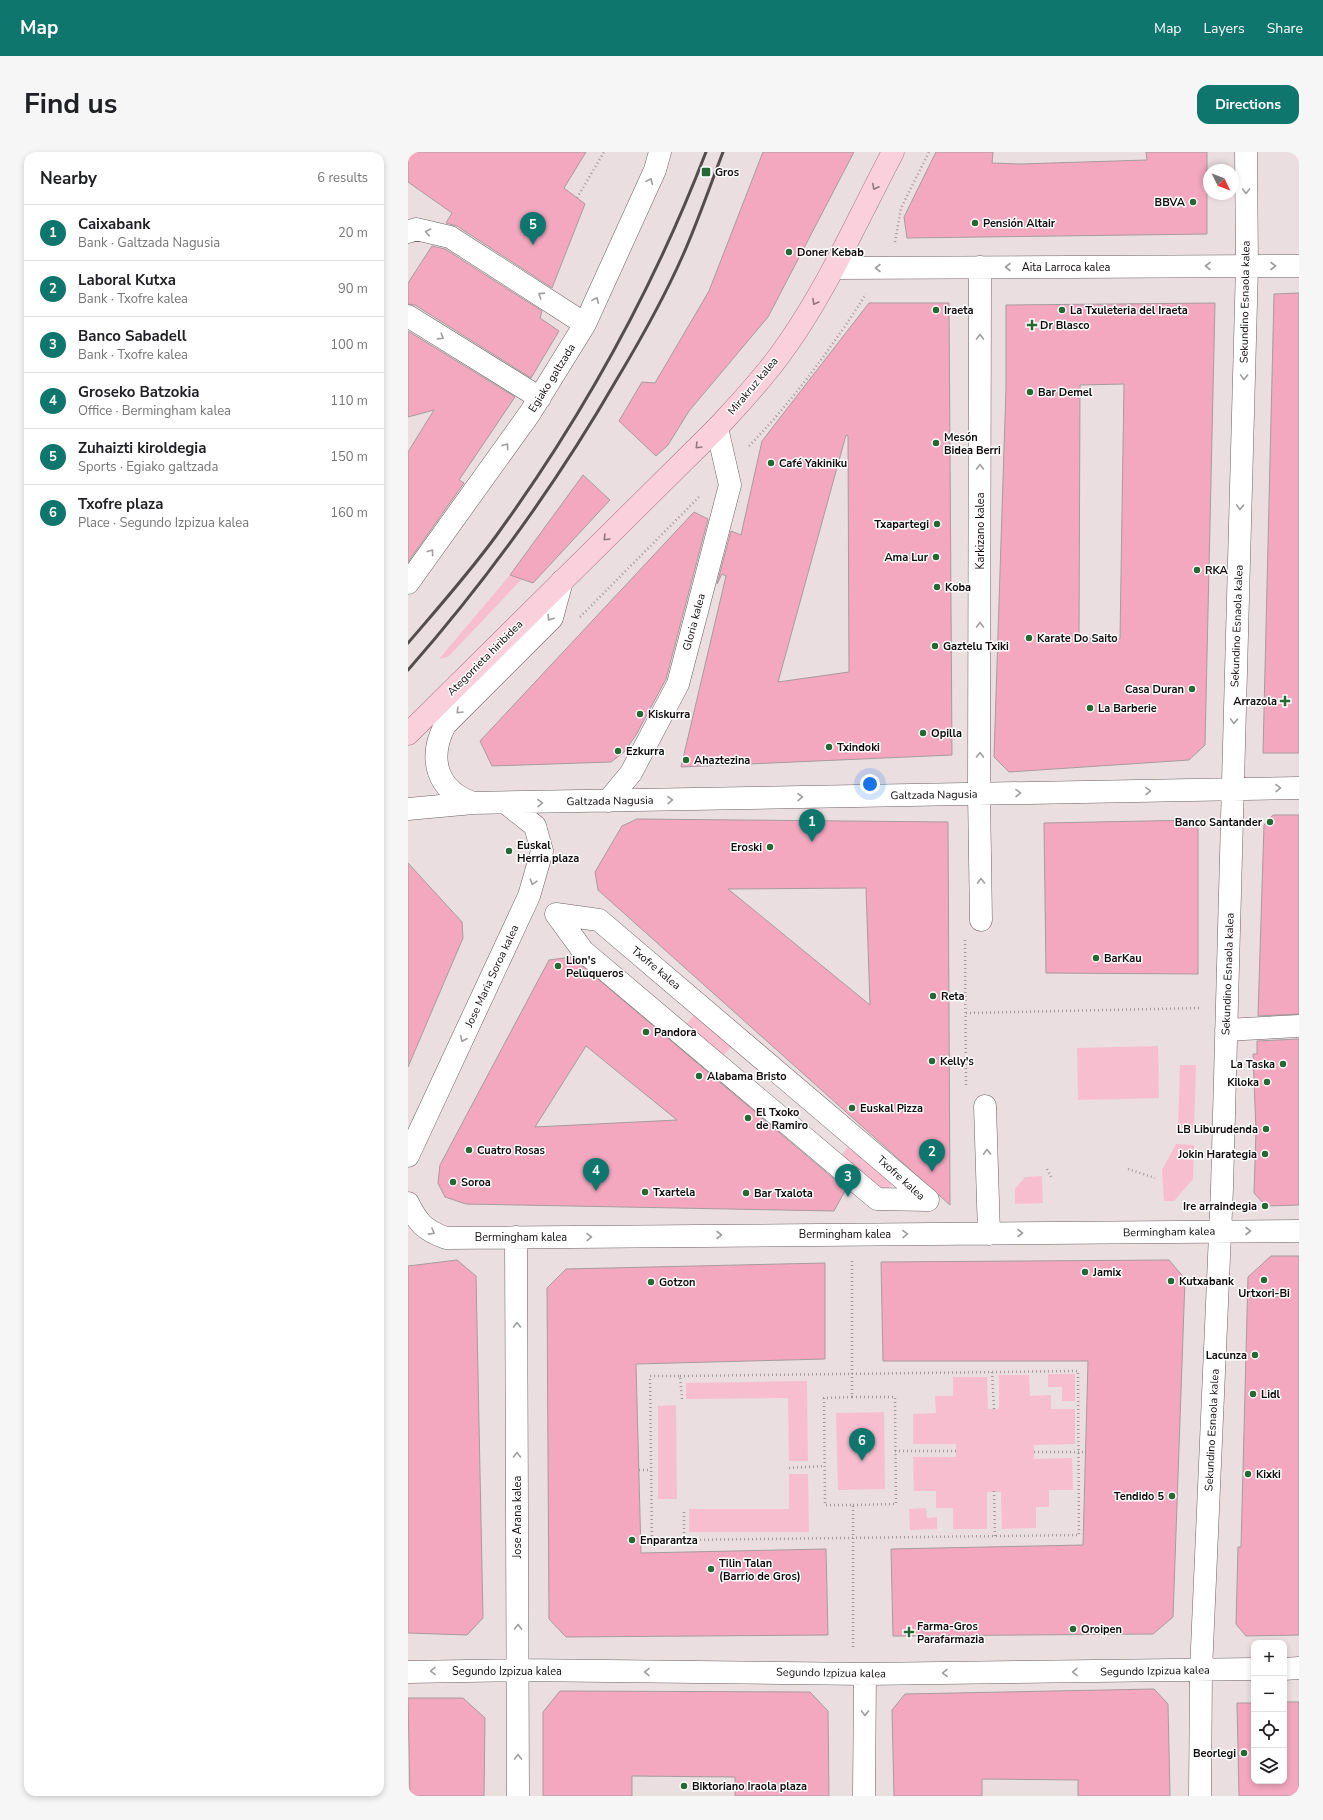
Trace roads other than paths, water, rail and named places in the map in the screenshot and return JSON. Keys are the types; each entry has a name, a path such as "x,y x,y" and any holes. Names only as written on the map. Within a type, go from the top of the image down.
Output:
{"main road":[{"name":"Mirakruz kalea","path":"562,581 717,428 751,392 782,353 834,268 893,152"},
{"name":"Ategorrieta hiribidea","path":"408,734 562,581"}],"street":[{"name":"Egiako galtzada","path":"408,583 540,398 585,324 655,170 660,152"},
{"name":"Sekundino Esnaola kalea","path":"1200,1796 1201,1670 1221,1231 1247,266 1246,152"},
{"path":"408,232 416,229 450,237 585,324"},
{"name":"Aita Larroca kalea","path":"834,268 1299,266"},
{"name":"Karkizano kalea","path":"980,267 979,794 981,920"},
{"path":"408,316 540,398"},
{"name":"Gloria kalea","path":"608,801 631,773 678,684 730,485 717,428"},
{"path":"473,804 462,800 453,793 445,785 440,775 436,762 436,749 439,736 445,725 552,618 562,581"},
{"name":"Galtzada Nagusia","path":"408,809 506,803 1299,788"},
{"name":"Jose Maria Soroa kalea","path":"408,1156 529,896 542,851 535,826 506,803"},
{"name":"Txofre kalea","path":"556,914 599,920 928,1200 877,1199 583,951 556,914"},
{"path":"1226,1030 1299,1026"},
{"path":"985,1106 989,1234"},
{"name":"Bermingham kalea","path":"408,1203 417,1221 431,1233 446,1238 1299,1231"},
{"name":"Jose Arana kalea","path":"516,1237 518,1796"},
{"path":"671,1672 709,1659 838,1659"},
{"path":"1287,1669 1299,1668"},
{"name":"Segundo Izpizua kalea","path":"408,1672 518,1670 865,1674 1251,1670"},
{"path":"864,1796 865,1674"}],"railway":[{"path":"408,643 486,550 557,446 586,399 639,302 686,202 706,152"},
{"path":"408,670 466,601 520,530 594,418 643,334 668,287 694,229 723,152"}],"place":[{"name":"Gros","path":"706,172"},
{"name":"BBVA","path":"1193,202"},
{"name":"Pensión Altair","path":"975,223"},
{"name":"Zuhaizti kiroldegia","path":"533,245"},
{"name":"Doner Kebab","path":"789,252"},
{"name":"Iraeta","path":"936,310"},
{"name":"La Txuleteria del Iraeta","path":"1062,310"},
{"name":"Dr Blasco","path":"1032,325"},
{"name":"Bar Demel","path":"1030,392"},
{"name":"Mesón Bidea Berri","path":"936,443"},
{"name":"Café Yakiniku","path":"771,463"},
{"name":"Txapartegi","path":"937,524"},
{"name":"Ama Lur","path":"936,557"},
{"name":"RKA","path":"1197,570"},
{"name":"Koba","path":"937,587"},
{"name":"Karate Do Saito","path":"1029,638"},
{"name":"Gaztelu Txiki","path":"935,646"},
{"name":"Casa Duran","path":"1192,689"},
{"name":"Arrazola","path":"1285,701"},
{"name":"La Barberie","path":"1090,708"},
{"name":"Kiskurra","path":"640,714"},
{"name":"Opilla","path":"923,733"},
{"name":"Txindoki","path":"829,747"},
{"name":"Ezkurra","path":"618,751"},
{"name":"Ahaztezina","path":"686,760"},
{"name":"Banco Santander","path":"1270,822"},
{"name":"Caixabank","path":"812,842"},
{"name":"Eroski","path":"770,847"},
{"name":"Euskal Herria plaza","path":"509,851"},
{"name":"BarKau","path":"1096,958"},
{"name":"Lion's Peluqueros","path":"558,966"},
{"name":"Reta","path":"933,996"},
{"name":"Pandora","path":"646,1032"},
{"name":"Kelly's","path":"932,1061"},
{"name":"La Taska","path":"1283,1064"},
{"name":"Alabama Bristo","path":"699,1076"},
{"name":"Kiloka","path":"1267,1082"},
{"name":"Euskal Pizza","path":"852,1108"},
{"name":"El Txoko de Ramiro","path":"748,1118"},
{"name":"LB Liburudenda","path":"1266,1129"},
{"name":"Cuatro Rosas","path":"469,1150"},
{"name":"Jokin Harategia","path":"1265,1154"},
{"name":"Laboral Kutxa","path":"932,1172"},
{"name":"Soroa","path":"453,1182"},
{"name":"Groseko Batzokia","path":"596,1191"},
{"name":"Txartela","path":"645,1192"},
{"name":"Bar Txalota","path":"746,1193"},
{"name":"Banco Sabadell","path":"848,1197"},
{"name":"Ire arraindegia","path":"1265,1206"},
{"name":"Jamix","path":"1085,1272"},
{"name":"Urtxori-Bi","path":"1264,1280"},
{"name":"Kutxabank","path":"1171,1281"},
{"name":"Gotzon","path":"651,1282"},
{"name":"Lacunza","path":"1255,1355"},
{"name":"Lidl","path":"1253,1394"},
{"name":"Txofre plaza","path":"862,1461"},
{"name":"Kixki","path":"1248,1474"},
{"name":"Tendido 5","path":"1172,1496"},
{"name":"Enparantza","path":"632,1540"},
{"name":"Tilin Talan (Barrio de Gros)","path":"711,1569"},
{"name":"Oroipen","path":"1073,1629"},
{"name":"Farma-Gros Parafarmazia","path":"909,1632"},
{"name":"Beorlegi","path":"1244,1753"},
{"name":"Biktoriano Iraola plaza","path":"684,1786"}]}
